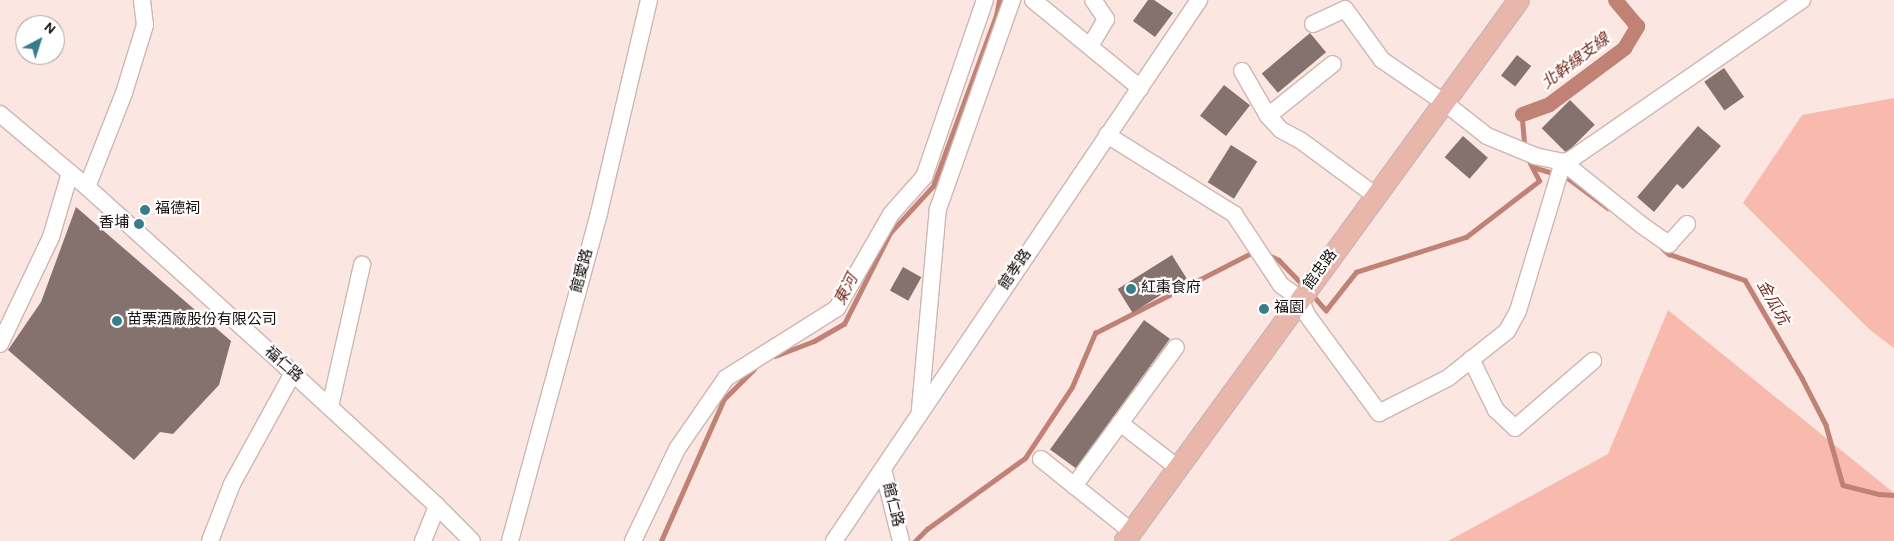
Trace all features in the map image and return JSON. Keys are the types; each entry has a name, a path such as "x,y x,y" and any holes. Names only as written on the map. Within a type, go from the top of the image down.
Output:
{"main road":[{"name":"館忠路","path":"1128,536 1519,0"}],"street":[{"path":"86,187 124,93 145,25 142,0"},
{"name":"館愛路","path":"510,541 599,213 650,0"},
{"path":"633,541 677,449 726,378 837,308 891,214 924,177 985,0"},
{"path":"920,412 938,210 1012,0"},
{"path":"1034,0 1140,88"},
{"path":"1090,46 1106,19 1093,0"},
{"name":"館孝路","path":"834,541 1199,0"},
{"path":"1563,162 1570,160 1802,0"},
{"path":"1314,24 1345,9 1382,60 1445,103 1487,136 1535,156 1563,162 1643,226 1669,244 1687,224"},
{"path":"1268,116 1333,64"},
{"path":"1242,71 1268,116 1282,130 1300,140 1376,196"},
{"name":"福仁路","path":"0,114 86,187 293,373 437,506 472,541"},
{"path":"1108,135 1234,214 1281,285 1300,299 1307,315 1379,413 1448,378 1507,331 1518,311 1563,162"},
{"path":"0,344 52,237 70,173"},
{"path":"330,407 362,265"},
{"path":"1074,486 1176,347"},
{"path":"1471,359 1496,410 1516,428 1593,361"},
{"path":"210,541 232,484 293,373"},
{"path":"1120,423 1178,468"},
{"path":"1041,459 1074,486 1128,536"},
{"name":"館仁路","path":"883,469 901,541"},
{"path":"423,541 437,506"}],"shaded area":[{"path":"1894,98 1894,348 1870,330 1743,203 1802,115"},
{"path":"1668,310 1894,493 1894,541 1448,541 1608,454"}],"building":[{"path":"1148,0 1154,0 1173,13 1155,37 1133,21"},
{"path":"1310,33 1326,52 1278,93 1262,73"},
{"path":"1517,55 1531,66 1515,87 1501,75"},
{"path":"1724,68 1744,97 1724,110 1704,82"},
{"path":"1224,85 1250,105 1226,136 1200,116"},
{"path":"1570,100 1595,125 1566,153 1542,128"},
{"path":"1698,126 1721,146 1683,189 1677,184 1654,212 1637,197"},
{"path":"1463,136 1488,158 1470,179 1445,157"},
{"path":"1231,145 1257,161 1234,199 1208,182"},
{"name":"苗栗酒廠股份有限公司","path":"76,207 231,341 219,385 173,434 160,432 134,460 8,350 41,302"},
{"path":"1172,255 1187,279 1133,313 1118,289"},
{"path":"903,267 921,277 908,301 890,291"},
{"path":"1144,320 1170,339 1076,468 1050,449"}],"waterway":[{"name":"東河","path":"775,356 814,341 844,324 890,233 933,186 996,16 999,0"},
{"name":"北幹線支線","path":"1522,114 1549,104 1624,48 1637,26 1615,0"},
{"path":"1522,114 1525,148"},
{"path":"1311,293 1326,310 1356,272 1466,237 1539,181 1527,157"},
{"name":"金瓜坑","path":"1533,167 1568,178 1608,208"},
{"name":"金瓜坑","path":"1663,249 1669,254 1745,280 1802,378 1826,425 1843,485 1879,494 1894,495"},
{"path":"915,541 927,529 1025,458 1072,387 1095,333 1255,251"},
{"path":"1267,254 1279,260 1304,286"},
{"name":"東河","path":"661,541 724,399 754,369"}],"place":[{"name":"福德祠","path":"145,210"},
{"name":"香埔","path":"139,224"},
{"name":"紅棗食府","path":"1131,289"},
{"name":"福園","path":"1264,309"},
{"name":"苗栗酒廠股份有限公司","path":"117,321"}]}
